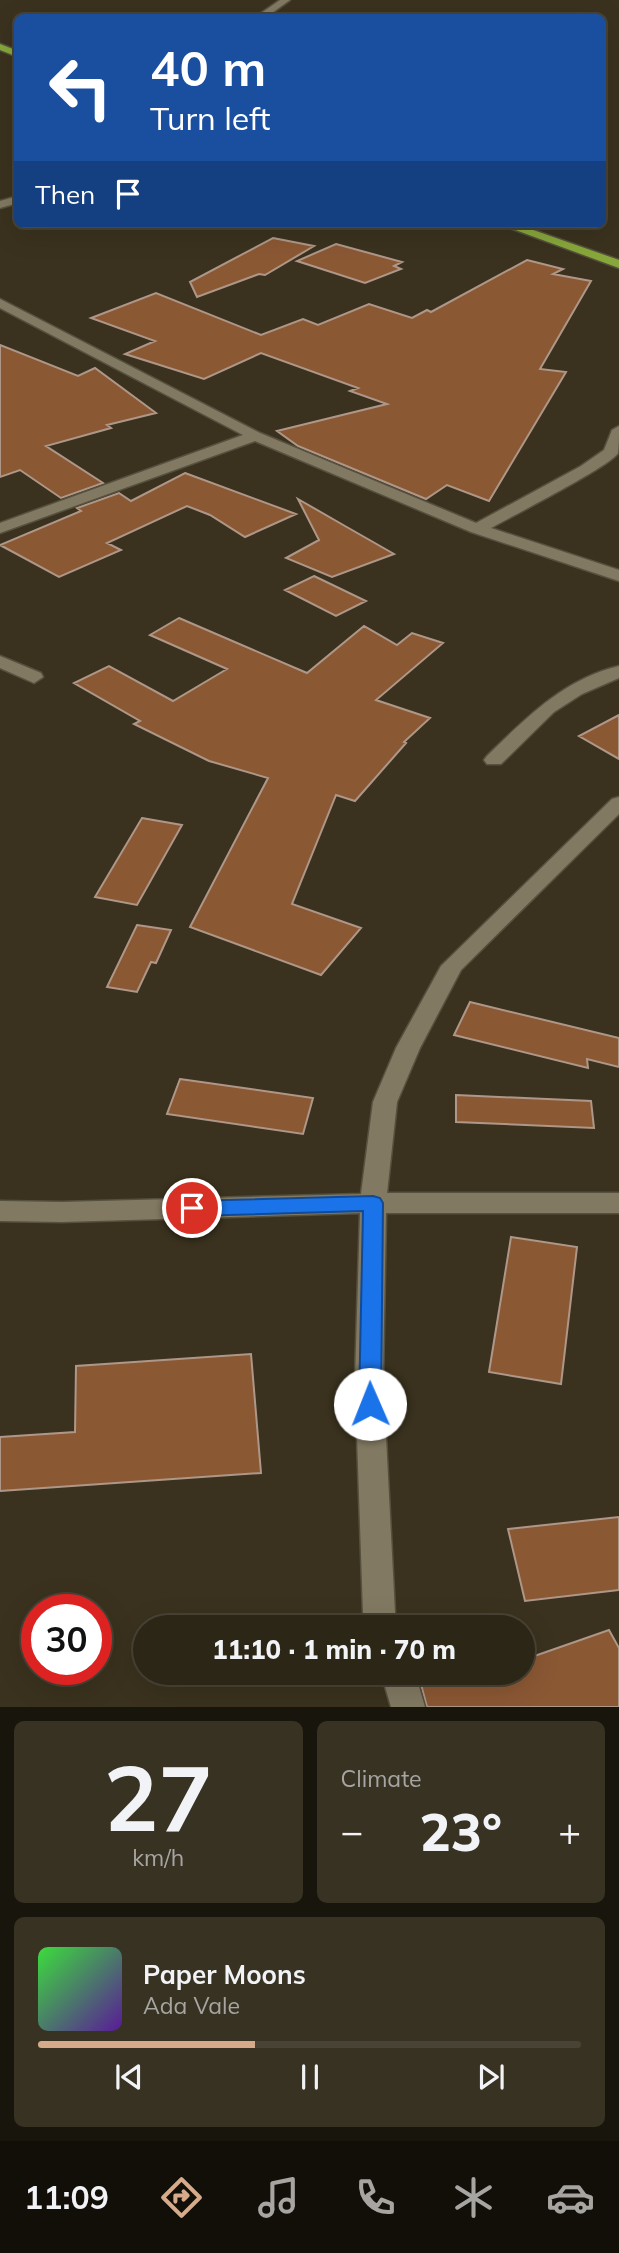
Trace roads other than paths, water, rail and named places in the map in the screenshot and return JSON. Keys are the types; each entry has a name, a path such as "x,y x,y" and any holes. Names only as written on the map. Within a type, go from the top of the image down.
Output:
{"highway":[{"path":"516,228 619,264"},
{"path":"553,228 619,251"}],"street":[{"path":"264,14 285,0"},
{"path":"0,303 255,436 477,529 619,576"},
{"path":"477,529 586,469 611,452 619,430"},
{"path":"0,528 255,436"},
{"path":"0,661 34,677"},
{"path":"494,760 547,708 575,690 619,671"},
{"path":"381,1615 369,1378 373,1203 385,1102 408,1048 452,966 619,803"},
{"path":"0,1211 62,1212 373,1203 619,1203"},
{"path":"402,1685 408,1707"}]}
